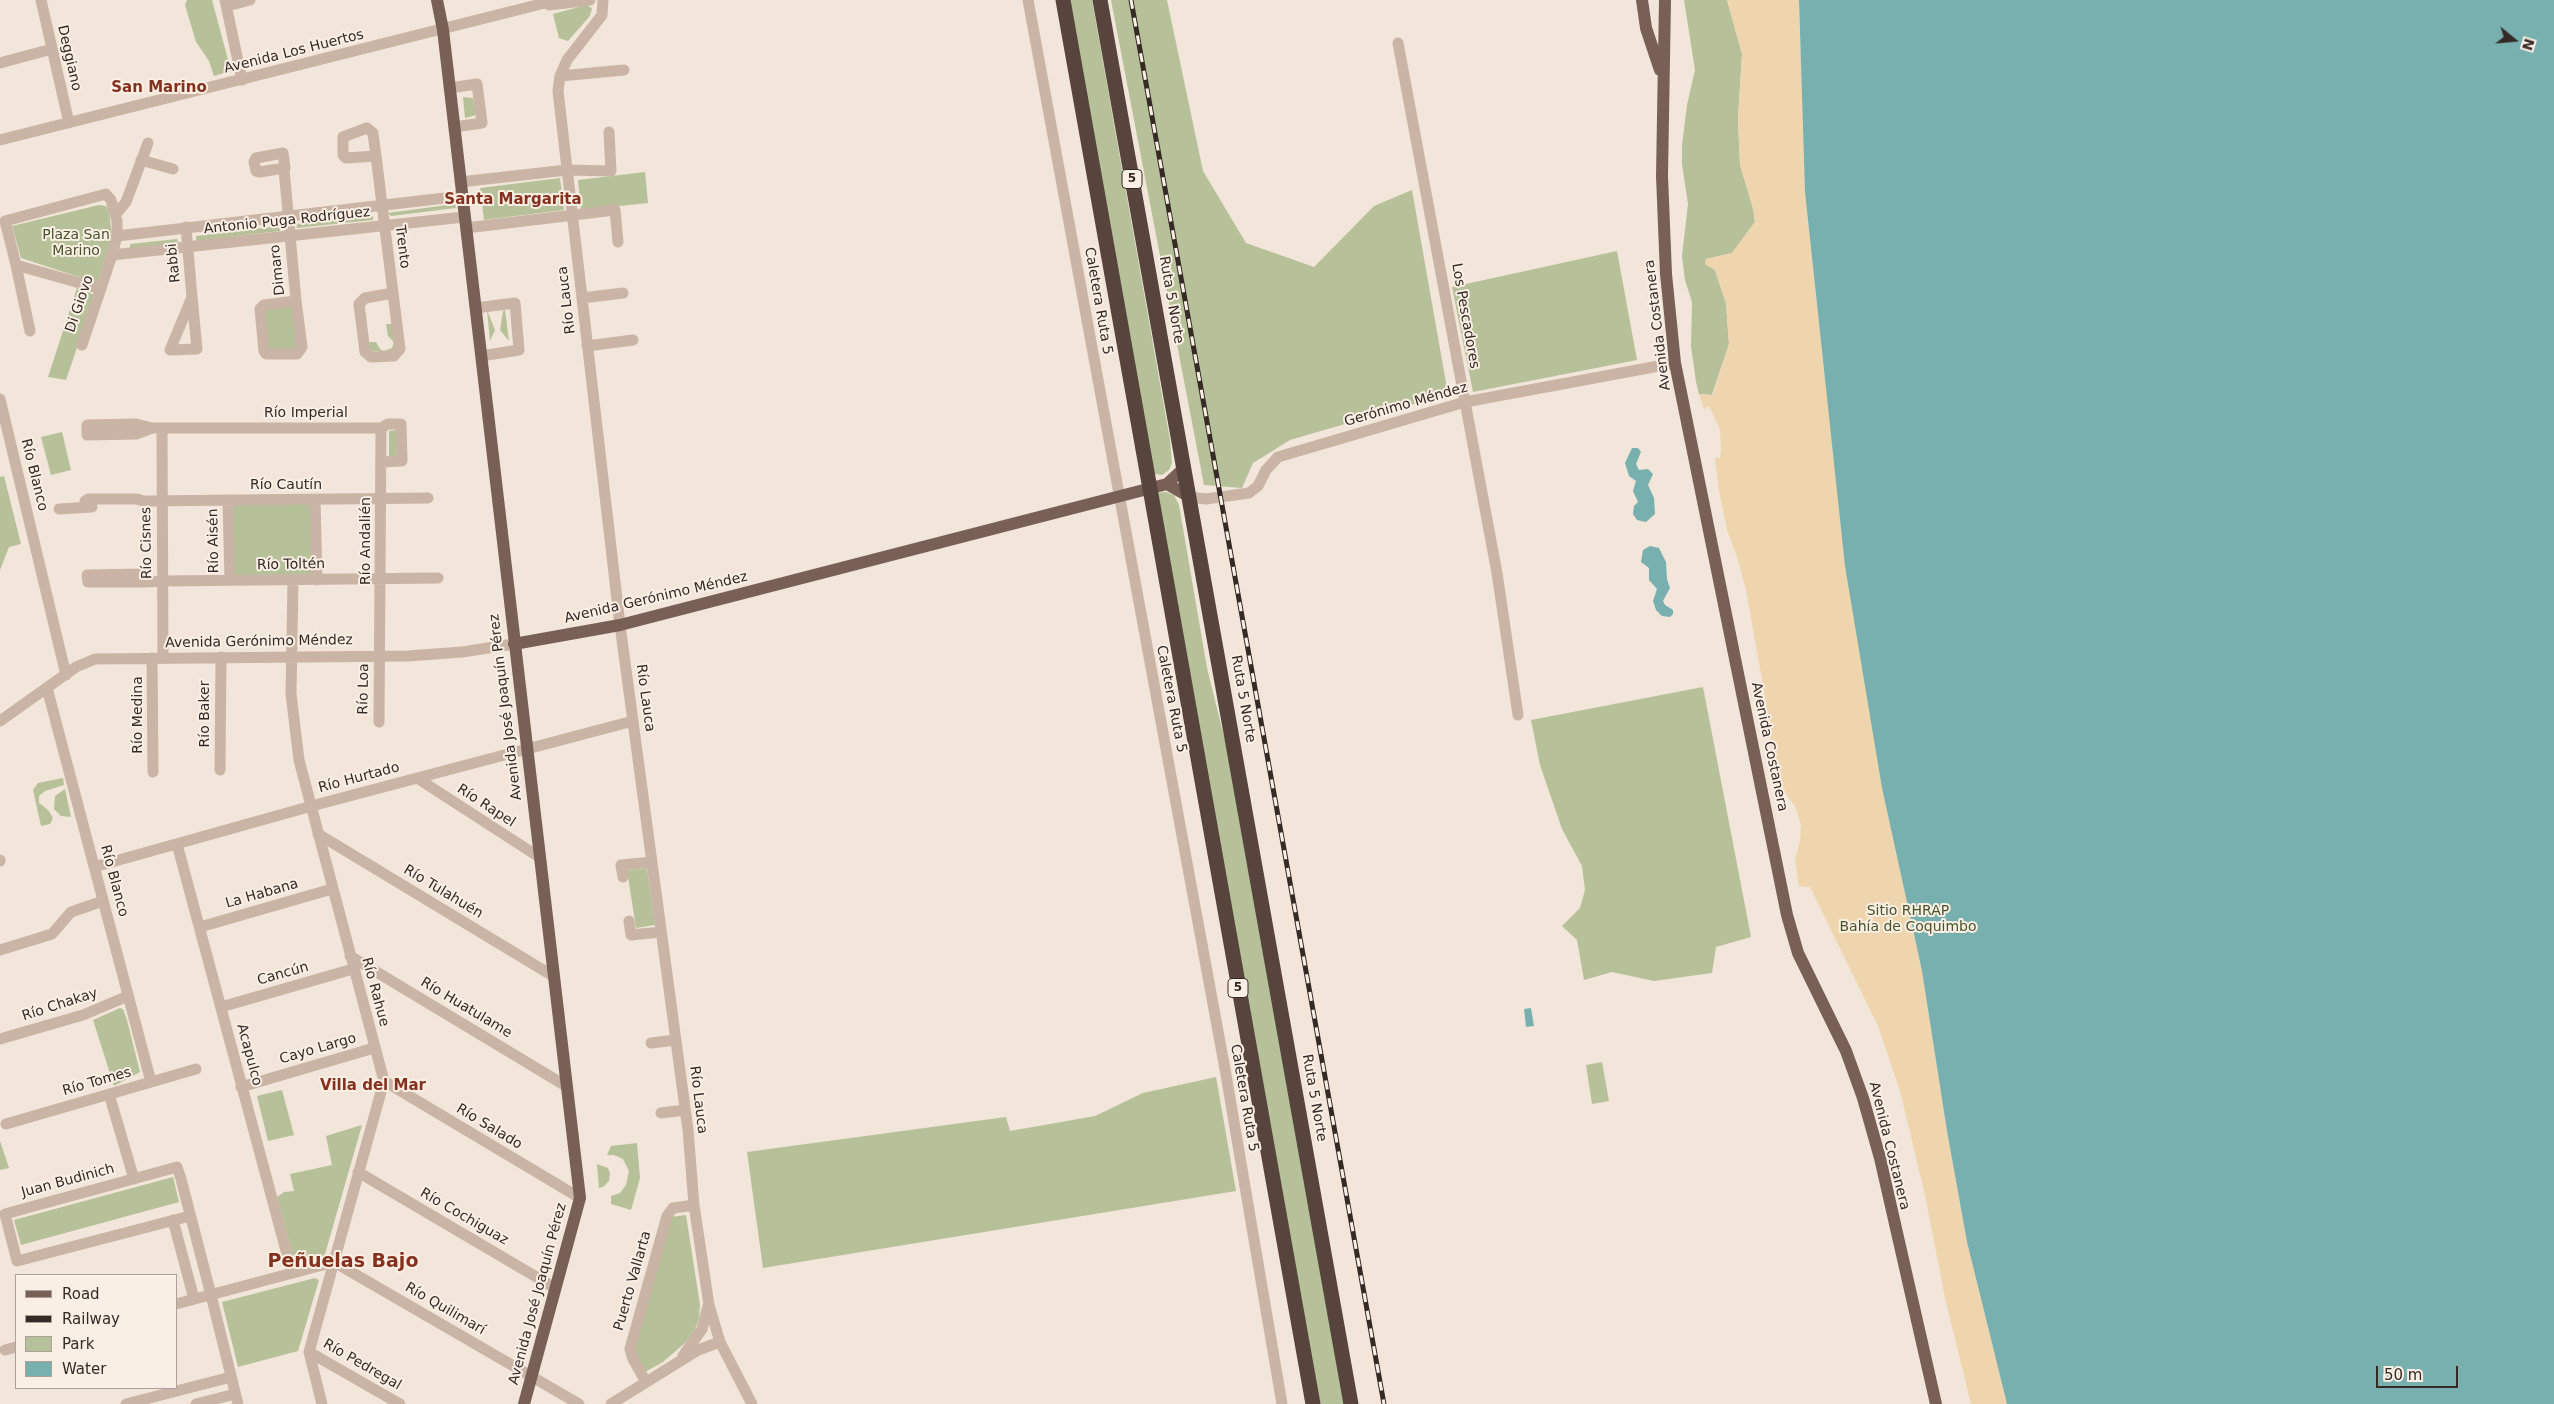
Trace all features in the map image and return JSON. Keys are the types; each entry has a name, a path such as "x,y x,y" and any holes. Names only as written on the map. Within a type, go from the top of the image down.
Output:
{"highway":[{"name":"5","path":"1063,0 1148,488 1313,1404"},
{"name":"Ruta 5 Norte","path":"1100,0 1351,1404"}],"main road":[{"name":"Avenida José Joaquín Pérez","path":"437,0 443,30 580,1198 524,1404"},
{"name":"Avenida Costanera","path":"1642,0 1646,28 1663,77"},
{"name":"Avenida Costanera","path":"1665,0 1663,225 1675,363 1787,915 1798,953 1846,1051 1866,1105 1936,1404"},
{"path":"1118,496 1167,484 1185,467"},
{"name":"Gerónimo Méndez","path":"1167,484 1190,497"},
{"name":"Avenida Gerónimo Méndez","path":"514,644 620,625 1118,496"}],"street":[{"name":"Deggiano","path":"41,0 69,123"},
{"path":"242,80 226,3 250,0"},
{"name":"Avenida Los Huertos","path":"0,140 537,7 557,0"},
{"name":"Avenida Los Huertos","path":"537,7 590,0"},
{"name":"Río Lauca","path":"603,0 602,16 599,23 567,60 560,76 558,91 620,625 676,1040 694,1205 708,1305 720,1342 752,1404"},
{"name":"Caletera Ruta 5","path":"1028,0 1224,1069 1282,1404"},
{"name":"Los Pescadores","path":"1398,43 1497,573 1518,715"},
{"path":"0,63 52,49"},
{"path":"560,76 624,70"},
{"path":"449,88 477,84 482,123 454,127"},
{"path":"460,182 567,170 611,171 609,132"},
{"path":"116,214 126,202 148,143"},
{"name":"Trento","path":"376,156 400,349 394,356 371,357 365,352 359,304 365,298 393,293"},
{"path":"141,160 173,170"},
{"name":"Dimaro","path":"284,169 289,236 302,347 297,354 270,356 264,351 260,309 264,306 296,301"},
{"name":"Di Giovo","path":"16,264 5,221 106,194 116,214 117,236 82,346"},
{"name":"Antonio Puga Rodríguez","path":"117,236 462,196"},
{"name":"Antonio Puga Rodríguez","path":"112,255 384,226 572,215 615,210 618,242"},
{"name":"Rabbi","path":"186,227 192,297"},
{"path":"30,331 16,264 101,289"},
{"path":"582,298 623,293"},
{"path":"475,308 515,303 519,350 481,356"},
{"path":"587,346 633,340"},
{"name":"Gerónimo Méndez","path":"1190,497 1206,499 1249,493 1258,486 1266,470 1278,457 1465,402 1675,363"},
{"name":"Río Blanco","path":"0,399 66,675"},
{"name":"Río Imperial","path":"157,428 381,428 388,424 401,424 402,461 381,462"},
{"name":"Río Cisnes","path":"157,428 162,501 163,581 158,658"},
{"name":"Río Andalién","path":"380,655 381,428"},
{"name":"Río Cautín","path":"59,509 136,505 143,501 428,498"},
{"name":"Río Aisén","path":"228,500 230,580"},
{"path":"315,500 317,580"},
{"name":"Río Toltén","path":"144,582 438,578"},
{"name":"Río Rahue","path":"293,580 291,656 296,737 332,889 384,1081"},
{"name":"Avenida Gerónimo Méndez","path":"0,721 81,664 95,659 435,654 514,644"},
{"name":"Río Loa","path":"379,722 380,655"},
{"name":"Río Baker","path":"220,770 221,657"},
{"name":"Río Medina","path":"153,772 158,658"},
{"name":"Río Blanco","path":"47,688 151,1082"},
{"name":"Río Hurtado","path":"94,867 311,806 633,722"},
{"name":"Río Rapel","path":"417,778 539,857"},
{"name":"Río Tulahuén","path":"318,834 553,976"},
{"name":"Acapulco","path":"177,844 292,1273"},
{"path":"623,876 621,865 652,862"},
{"name":"La Habana","path":"200,927 332,889"},
{"path":"0,950 52,934 71,912 103,901"},
{"path":"629,920 631,935 661,932"},
{"name":"Río Huatulame","path":"350,956 566,1086"},
{"name":"Cancún","path":"221,1007 353,968"},
{"name":"Río Chakay","path":"0,1039 83,1016 128,996"},
{"path":"651,1043 676,1040"},
{"name":"Cayo Largo","path":"242,1087 374,1048"},
{"name":"Río Tomes","path":"6,1124 196,1069"},
{"path":"322,1404 309,1352 384,1081"},
{"name":"Río Salado","path":"384,1081 580,1198"},
{"path":"109,1094 134,1178"},
{"path":"661,1113 685,1110"},
{"name":"Juan Budinich","path":"190,1216 17,1260 5,1214 177,1167 190,1216 237,1399"},
{"name":"Río Cochiguaz","path":"358,1172 555,1288"},
{"name":"Puerto Vallarta","path":"646,1382 633,1359 630,1349 667,1216 673,1208 694,1205"},
{"path":"174,1220 194,1299"},
{"path":"178,1303 334,1262"},
{"name":"Río Quilimarí","path":"334,1262 579,1404"},
{"path":"675,1364 696,1340 708,1305"},
{"path":"611,1404 698,1350 720,1342"},
{"path":"4,1350 15,1347"},
{"name":"Río Pedregal","path":"309,1352 400,1404"},
{"path":"126,1404 149,1401 231,1377"},
{"path":"196,1404 237,1399"}],"green space":[{"path":"187,0 212,0 231,71 214,76 209,61 196,42 185,5"},
{"path":"1070,0 1092,0 1170,440 1172,463 1169,470 1162,475 1155,474 1152,466"},
{"path":"1111,0 1167,0 1203,171 1246,243 1314,267 1374,206 1412,190 1448,394 1290,440 1253,463 1242,488 1204,485"},
{"path":"1684,0 1727,0 1742,54 1738,119 1740,165 1753,208 1755,222 1732,253 1706,259 1705,264 1715,270 1726,303 1729,344 1712,395 1699,394 1696,382 1691,346 1692,302 1685,280 1682,256 1688,204 1682,164 1682,145 1687,105 1695,70"},
{"path":"586,5 592,8 590,16 568,41 559,38 553,14"},
{"path":"463,97 473,98 476,115 465,118"},
{"path":"645,172 648,203 581,210 578,180"},
{"path":"560,178 564,210 484,220 480,188"},
{"path":"455,204 456,208 391,216 388,213"},
{"name":"Plaza San Marino","path":"99,205 106,206 109,211 112,238 97,283 21,258 12,226"},
{"path":"373,216 373,220 297,228 296,224"},
{"path":"280,226 280,231 196,241 196,236"},
{"path":"177,239 178,243 130,249 130,244"},
{"path":"1617,251 1637,360 1473,392 1452,287"},
{"path":"77,288 95,295 66,380 48,377"},
{"path":"293,306 298,349 269,351 265,309"},
{"path":"487,310 495,330 490,341"},
{"path":"505,310 509,341 500,330 503,311"},
{"path":"386,324 394,324 395,351 384,351 392,348 394,342 388,336"},
{"path":"367,342 376,342 380,349 384,351 371,351"},
{"path":"396,430 397,457 389,457 389,431"},
{"path":"62,432 71,470 51,475 41,437"},
{"path":"4,476 21,544 9,547 0,570 0,477"},
{"path":"1166,492 1174,495 1179,505 1207,668 1229,757 1345,1404 1320,1404 1157,493"},
{"path":"311,503 312,575 234,576 233,504"},
{"path":"1703,687 1751,937 1716,947 1712,973 1654,981 1612,972 1584,980 1577,940 1562,926 1580,908 1585,890 1582,866 1562,829 1540,765 1531,720"},
{"path":"63,778 64,785 45,791 39,796 39,803 48,810 53,818 50,824 41,826 33,790 38,783"},
{"path":"65,789 71,817 61,816 54,809 55,796"},
{"path":"647,868 655,925 636,928 627,870"},
{"path":"120,1008 123,1009 127,1020 140,1072 114,1086 93,1020"},
{"path":"1602,1062 1609,1101 1592,1104 1586,1065"},
{"path":"1216,1077 1236,1191 763,1268 747,1152 1006,1117 1010,1131 1095,1116 1143,1093"},
{"path":"282,1090 294,1135 268,1141 257,1096"},
{"path":"362,1125 323,1261 299,1266 294,1260 277,1197 284,1192 294,1191 290,1174 332,1165 326,1136"},
{"path":"0,1141 9,1168 0,1170"},
{"path":"637,1143 640,1178 631,1210 611,1204 611,1196 620,1193 626,1185 629,1171 623,1159 614,1155 607,1155 611,1146"},
{"path":"597,1164 608,1168 610,1174 609,1181 599,1188"},
{"path":"173,1177 179,1202 21,1245 14,1220"},
{"path":"686,1215 700,1305 699,1319 694,1332 685,1343 663,1362 645,1372 633,1349 671,1217"},
{"path":"315,1278 319,1280 298,1351 238,1367 222,1302"}],"sand":[{"path":"1727,0 1799,0 1805,192 1824,370 1882,788 1922,971 1947,1131 1967,1242 2007,1404 1971,1404 1945,1298 1925,1195 1900,1091 1878,1026 1810,887 1799,886 1795,860 1800,840 1801,824 1795,807 1782,788 1774,764 1764,691 1746,590 1727,530 1718,485 1715,458 1720,458 1720,429 1709,406 1704,409 1699,394 1713,395 1729,344 1726,303 1715,270 1705,264 1706,259 1732,253 1755,222 1753,208 1740,165 1738,119 1742,54"}],"water":[{"path":"1799,0 2554,0 2554,1404 2007,1404 1967,1242 1947,1131 1922,971 1882,788 1845,566 1805,192"},
{"path":"1632,448 1638,448 1641,452 1636,464 1639,470 1648,469 1653,474 1648,485 1654,498 1655,514 1646,522 1637,520 1633,514 1634,506 1638,502 1633,491 1636,481 1629,476 1625,463"},
{"path":"1650,546 1659,548 1666,562 1667,579 1670,588 1663,601 1665,605 1673,610 1673,614 1670,617 1662,616 1656,610 1653,601 1657,589 1649,580 1649,568 1641,562 1643,550"},
{"path":"1531,1008 1534,1026 1526,1027 1524,1009"}],"railway":[{"path":"1131,0 1384,1404"}],"district":[{"name":"San Marino","path":"159,88"},
{"name":"Santa Margarita","path":"513,200"},
{"name":"Villa del Mar","path":"373,1086"},
{"name":"Peñuelas Bajo","path":"343,1262"}],"park label":[{"name":"Sitio RHRAP Bahía de Coquimbo","path":"1908,920"}]}
